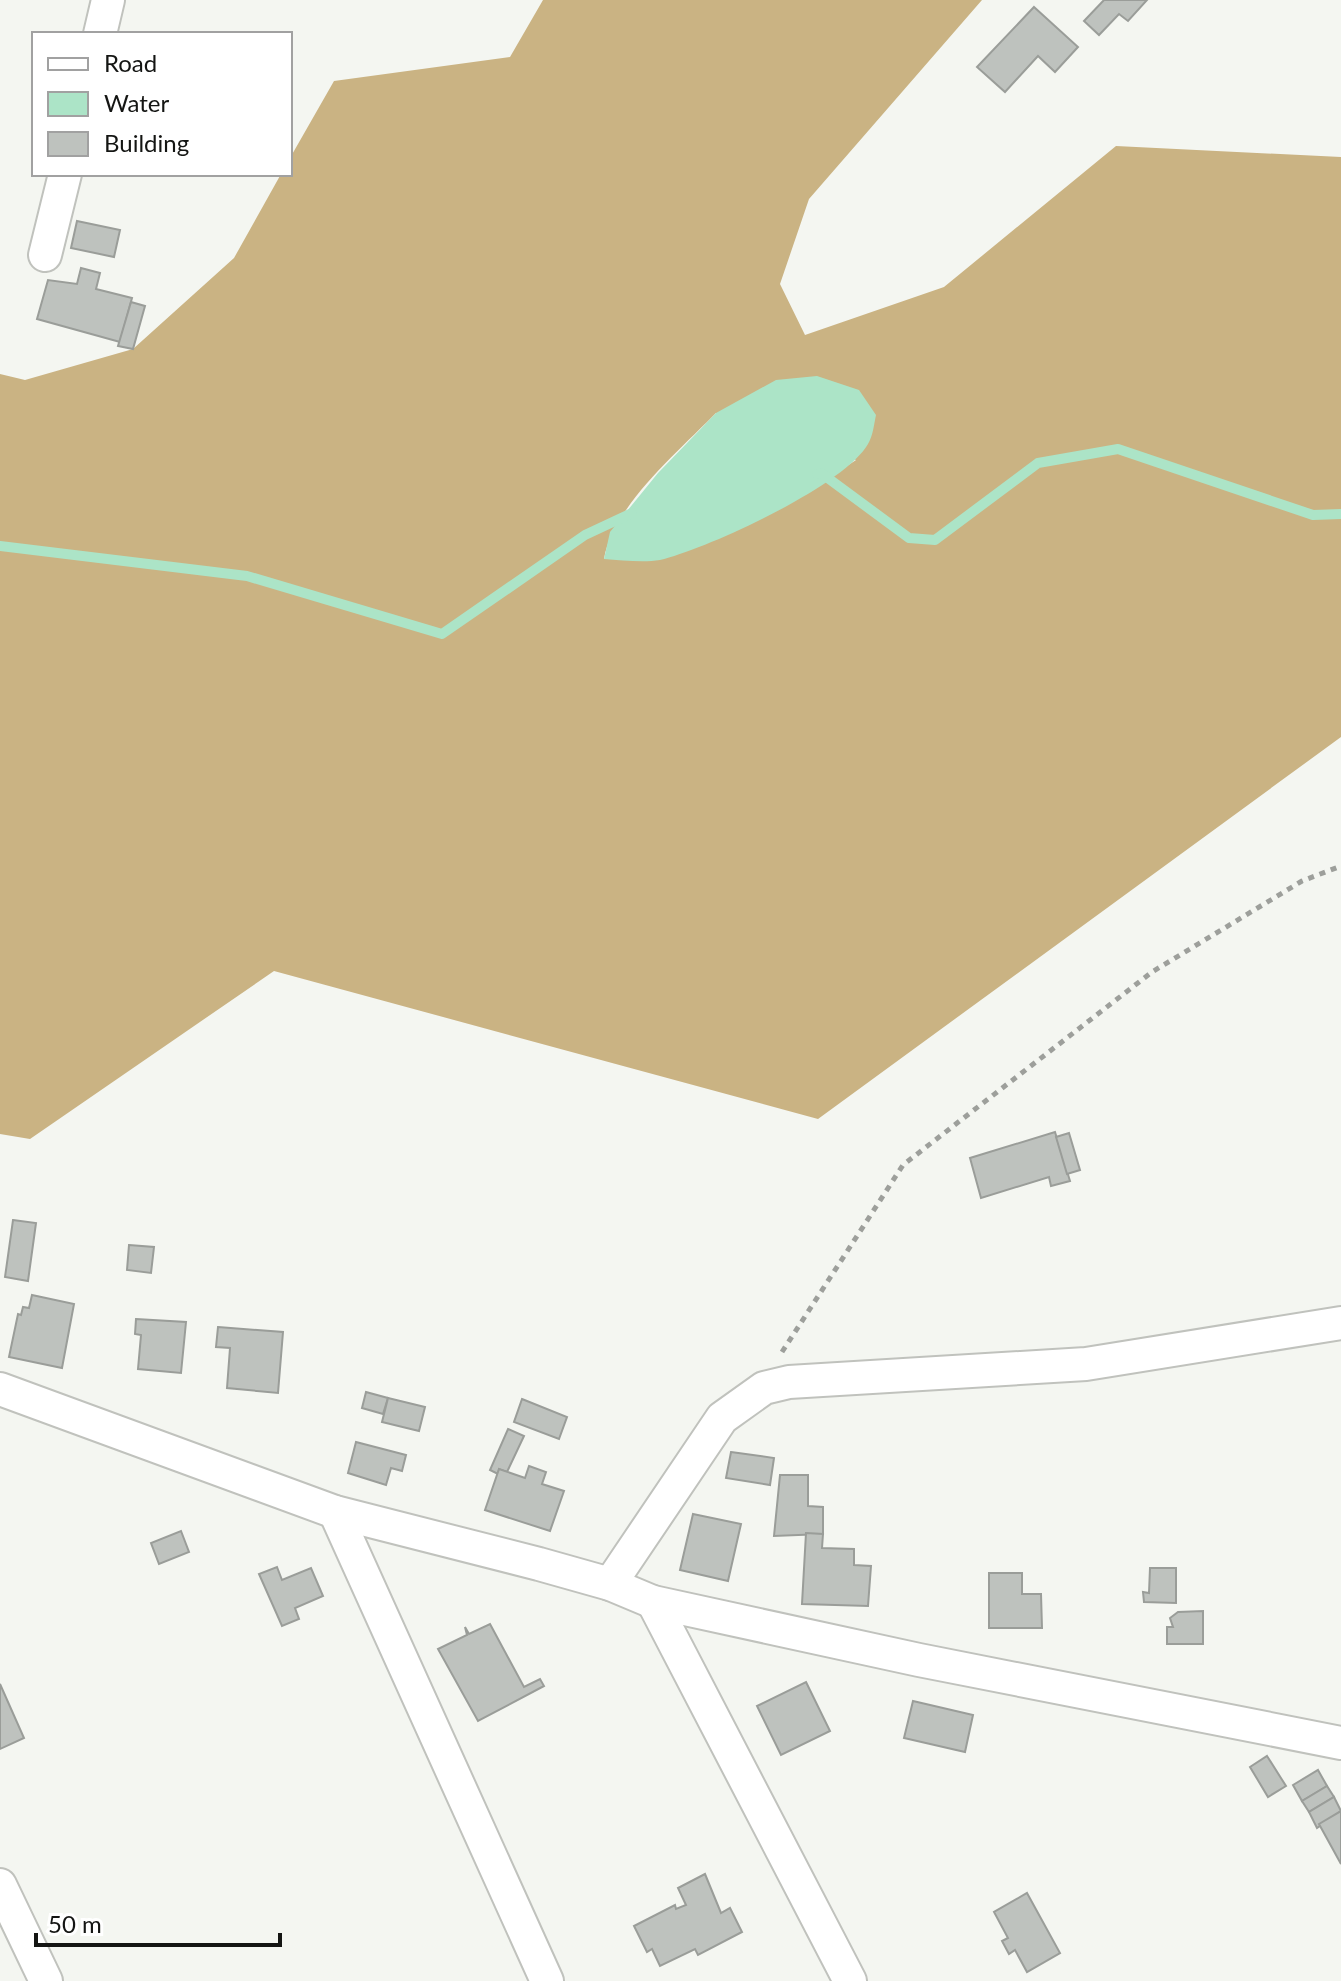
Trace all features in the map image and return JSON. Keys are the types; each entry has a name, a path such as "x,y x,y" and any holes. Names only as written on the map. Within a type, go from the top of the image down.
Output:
{"street":[{"path":"100,32 108,0"},
{"path":"45,255 65,176"},
{"path":"610,1584 722,1418 764,1388 789,1382 1086,1364 1341,1323"},
{"path":"0,1389 335,1512 610,1584 653,1602 919,1660 1341,1743"},
{"path":"335,1512 547,1981"},
{"path":"653,1602 850,1981"},
{"path":"0,1885 46,1981"}],"path":[{"path":"764,1388 782,1351 903,1165 1152,972 1302,881 1341,866"}],"shaded area":[{"path":"543,0 982,0 809,199 780,284 805,335 944,287 1116,146 1341,157 1341,737 818,1119 274,971 30,1139 0,1134 0,374 25,380 133,349 234,258 280,176 292,176 292,154 334,81 510,57","holes":["716,413 856,460 794,501 604,559 620,519 634,500"]}],"water":[{"path":"817,376 859,390 876,415 870,441 854,461 773,514 681,554 660,560 604,559 610,532 658,473 716,413 776,380"}],"building":[{"path":"1104,0 1147,0 1128,21 1119,14 1099,35 1084,21"},
{"path":"1034,7 1078,47 1055,72 1038,56 1005,92 977,67"},
{"path":"77,221 120,230 114,257 71,248"},
{"path":"81,268 100,273 96,289 132,298 120,342 37,319 48,280 77,284"},
{"path":"131,302 145,306 133,349 118,346"},
{"path":"1055,1132 1070,1181 1051,1186 1049,1177 981,1198 970,1158"},
{"path":"1069,1133 1080,1170 1067,1174 1056,1137"},
{"path":"13,1220 36,1223 28,1281 5,1277"},
{"path":"129,1245 154,1247 151,1273 127,1270"},
{"path":"32,1295 74,1304 62,1368 9,1357 18,1314 21,1315 23,1307 29,1308"},
{"path":"136,1319 186,1322 181,1373 138,1369 141,1335 135,1334"},
{"path":"218,1327 283,1332 278,1393 227,1388 230,1348 216,1347"},
{"path":"366,1392 388,1398 383,1414 362,1408"},
{"path":"388,1398 425,1407 419,1431 382,1422"},
{"path":"522,1399 567,1417 559,1439 514,1422"},
{"path":"508,1429 524,1436 507,1472 499,1469 498,1474 490,1470"},
{"path":"356,1442 406,1455 402,1471 391,1468 386,1485 348,1473"},
{"path":"731,1452 774,1458 770,1485 726,1478"},
{"path":"529,1466 546,1472 542,1484 564,1491 550,1531 485,1510 499,1469 525,1478"},
{"path":"780,1475 808,1475 808,1506 823,1507 823,1534 774,1536"},
{"path":"693,1514 741,1524 728,1581 680,1570"},
{"path":"181,1531 189,1552 159,1564 151,1543"},
{"path":"806,1533 823,1534 822,1548 854,1549 854,1565 871,1566 868,1606 802,1604"},
{"path":"277,1567 282,1580 311,1568 323,1596 295,1608 299,1619 282,1626 259,1574"},
{"path":"1150,1568 1176,1568 1176,1603 1144,1602 1143,1592 1149,1593"},
{"path":"989,1573 1022,1573 1022,1594 1041,1594 1042,1628 989,1628"},
{"path":"1203,1611 1203,1644 1167,1644 1167,1627 1173,1627 1170,1618 1178,1612"},
{"path":"490,1624 524,1687 540,1679 544,1686 478,1721 438,1649 467,1635 465,1627 469,1634"},
{"path":"806,1682 830,1731 781,1755 757,1706"},
{"path":"0,1684 24,1738 0,1749"},
{"path":"913,1701 973,1715 965,1752 904,1738"},
{"path":"1267,1756 1286,1786 1268,1797 1250,1767"},
{"path":"1318,1770 1327,1786 1302,1801 1293,1785"},
{"path":"1327,1786 1334,1797 1309,1812 1302,1801"},
{"path":"1334,1797 1341,1811 1317,1828 1309,1812"},
{"path":"1341,1811 1341,1864 1319,1824"},
{"path":"705,1874 721,1913 730,1908 742,1932 698,1955 695,1949 660,1966 652,1949 647,1952 634,1926 675,1905 676,1909 686,1905 678,1888"},
{"path":"1027,1893 1060,1953 1027,1972 1015,1950 1009,1954 1002,1941 1008,1938 994,1912"}],"waterway":[{"path":"817,474 821,473 909,538 935,540 1038,463 1118,449 1313,515 1341,514"},
{"path":"0,546 247,576 442,634 585,535 632,513"}]}
